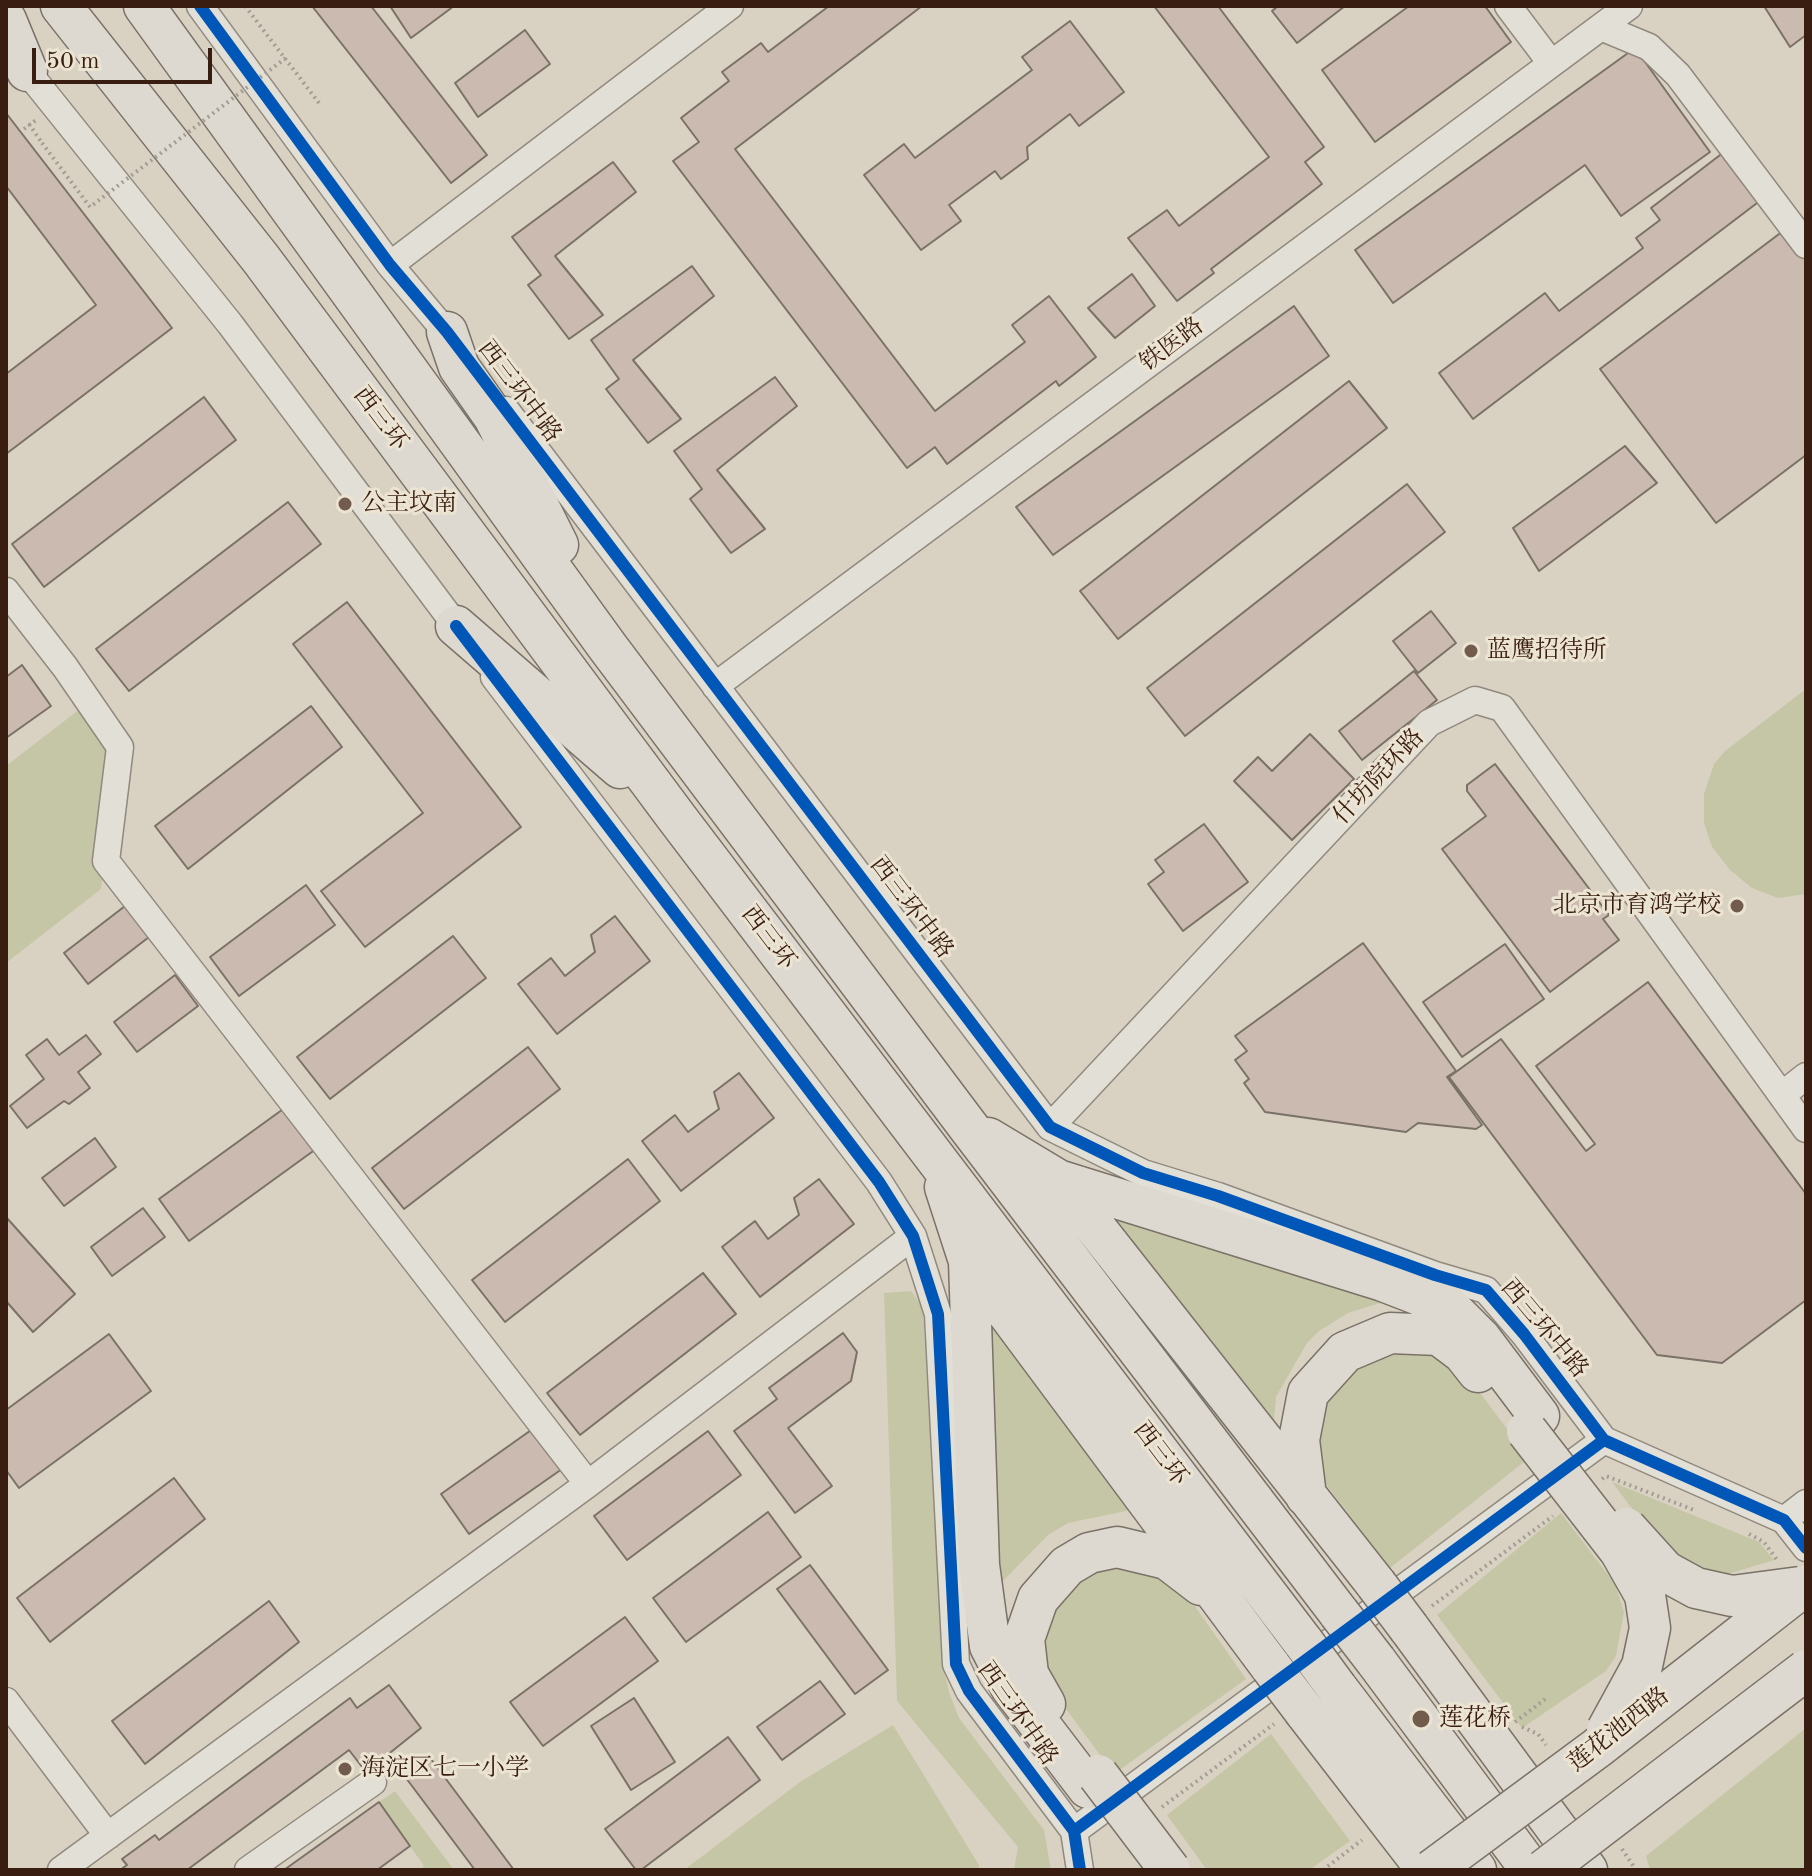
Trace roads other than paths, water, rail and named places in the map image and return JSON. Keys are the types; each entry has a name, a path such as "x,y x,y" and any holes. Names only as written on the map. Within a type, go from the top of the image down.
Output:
{"highway":[{"name":"西三环","path":"61,6 261,259 677,818 1476,1870"},
{"name":"西三环","path":"144,6 607,646 1531,1870"},
{"path":"6,20 16,58"},
{"path":"447,332 459,367 494,417 607,646"},
{"path":"456,626 677,818"},
{"path":"967,1125 1058,1180 1383,1281 1448,1306 1481,1339 1533,1423 1620,1551 1645,1595 1650,1628 1642,1666 1597,1748"},
{"path":"937,1160 969,1261 979,1565 990,1646 1011,1687 1170,1870"},
{"path":"1058,1180 1376,1584 1587,1870"},
{"path":"969,1261 1305,1712 1430,1870"},
{"path":"1306,1496 1299,1440 1308,1393 1345,1352 1390,1333 1439,1335 1463,1353 1533,1423 1665,1571 1696,1588 1732,1596 1805,1573"},
{"path":"1150,1870 1028,1674 1024,1639 1038,1599 1067,1566 1089,1553 1117,1547 1167,1559 1226,1604"},
{"name":"莲花池西路","path":"1430,1870 1597,1748 1805,1573"},
{"path":"1544,1870 1806,1670"}],"street":[{"name":"西三环中路","path":"200,6 390,265 447,332 1050,1127 1143,1173 1218,1196 1435,1275 1486,1290 1524,1334 1604,1440 1784,1520 1805,1573"},
{"path":"390,265 730,6"},
{"path":"1508,6 1551,63"},
{"name":"铁医路","path":"715,686 1629,6"},
{"path":"1601,27 1649,47 1678,75 1806,245"},
{"name":"西三环中路","path":"16,58 230,324 879,1182 913,1236 938,1314 956,1664 969,1691 1074,1831 1080,1870"},
{"path":"6,591 65,667 120,747 106,861 588,1484"},
{"name":"什坊院环路","path":"1050,1127 1429,723 1475,700 1502,708 1806,1129"},
{"path":"1782,1095 1806,1076"},
{"path":"61,1870 588,1484 913,1236"},
{"path":"1074,1831 1604,1440"},
{"path":"1784,1520 1806,1503"},
{"path":"6,1701 108,1836"},
{"path":"248,1870 373,1782"}],"place":[{"name":"公主坟南","path":"345,504"},
{"name":"蓝鹰招待所","path":"1471,651"},
{"name":"北京市育鸿学校","path":"1737,906"},
{"name":"莲花桥","path":"1421,1719"},
{"name":"海淀区七一小学","path":"345,1769"}]}
